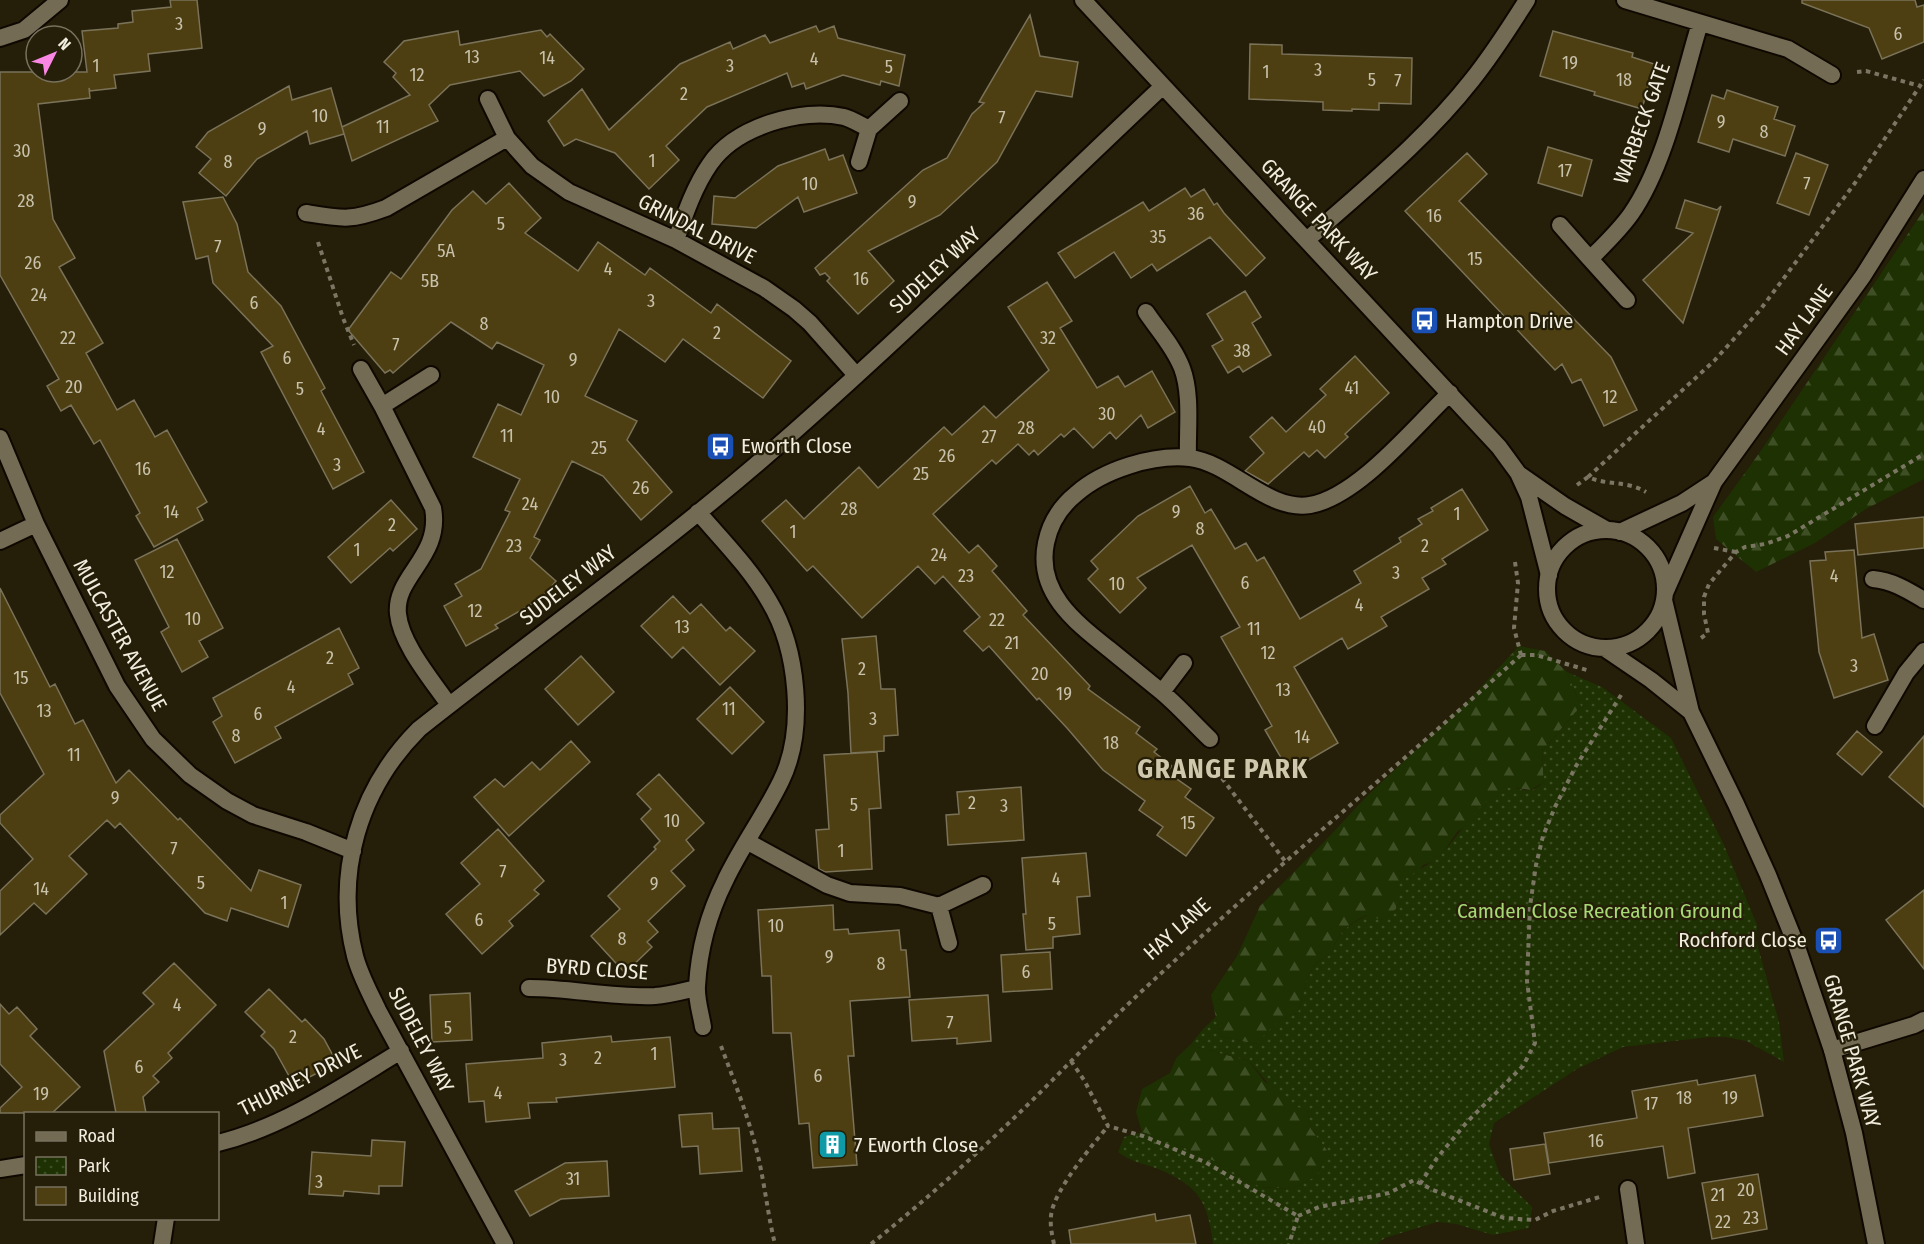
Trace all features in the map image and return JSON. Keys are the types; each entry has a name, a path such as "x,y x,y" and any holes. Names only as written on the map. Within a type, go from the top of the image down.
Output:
{"street":[{"path":"0,38 24,30 60,0"},
{"name":"GRANGE PARK WAY","path":"1083,0 1499,447 1518,473 1531,504 1549,575"},
{"path":"1307,240 1373,182 1435,121 1472,80 1527,0"},
{"path":"1625,0 1788,49 1832,75"},
{"name":"WARBECK GATE","path":"1590,259 1614,236 1631,214 1652,178 1700,23"},
{"name":"SUDELEY WAY","path":"505,1244 400,1051 374,1000 356,956 348,902 348,877 361,820 373,789 389,763 419,729 698,512 778,445 856,375 1162,86"},
{"name":"GRINDAL DRIVE","path":"488,99 507,138 532,166 550,181 569,192 676,240 764,288 810,323 856,375"},
{"path":"859,162 869,129 900,101"},
{"path":"676,240 688,207 711,163 722,150 736,140 778,120 805,114 846,117 869,129"},
{"path":"306,213 347,220 386,208 507,138"},
{"name":"HAY LANE","path":"1664,596 1714,482 1863,276 1924,179"},
{"path":"1560,225 1627,300"},
{"path":"1146,312 1172,349 1186,383 1188,458"},
{"path":"361,369 428,497 435,522 433,538 405,586 398,612 410,646 449,705"},
{"path":"382,406 431,375"},
{"path":"1210,739 1162,692 1069,614 1057,600 1048,583 1044,568 1044,553 1051,524 1061,508 1088,484 1106,474 1125,467 1167,459 1188,458 1207,462 1279,501 1295,505 1310,505 1341,493 1358,480 1450,393"},
{"name":"MULCASTER AVENUE","path":"0,438 36,524 117,686 153,739 190,775 227,801 253,815 353,850"},
{"name":"GRANGE PARK WAY","path":"1518,473 1565,506 1614,531 1641,541 1658,560 1663,574 1664,596 1676,656 1691,712 1732,794 1768,875 1797,948 1832,1050 1854,1133 1876,1244"},
{"name":"HAY LANE","path":"1614,531 1682,503 1714,482"},
{"path":"698,512 769,600 781,625 791,662 795,693 790,752 782,779 725,880 712,912 696,988 703,1027"},
{"path":"0,541 36,524"},
{"name":"GRANGE PARK WAY","path":"1614,531 1592,532 1569,543 1559,553 1549,575 1547,588 1549,604 1563,630 1580,642 1604,648 1651,680 1691,712"},
{"path":"1873,579 1887,580 1924,600"},
{"path":"1604,648 1625,645 1644,634 1660,614 1664,596"},
{"path":"1875,726 1906,674 1924,651"},
{"path":"1162,692 1184,663"},
{"path":"748,842 808,876 850,893 900,896 939,906 983,885"},
{"path":"939,906 949,943"},
{"name":"BYRD CLOSE","path":"529,988 552,988 611,995 656,996 696,988"},
{"path":"1832,1050 1924,1020"},
{"name":"THURNEY DRIVE","path":"219,1143 261,1129 294,1114 400,1051"},
{"path":"0,1168 24,1165"},
{"path":"1628,1189 1636,1244"},
{"path":"162,1244 166,1220"}],"path":[{"path":"1832,75 1866,71 1920,86"},
{"path":"1588,477 1714,361 1760,310 1855,183 1924,80"},
{"path":"306,213 359,357 361,369"},
{"path":"1676,656 1708,633 1704,614 1704,597 1709,584 1736,552 1745,547 1765,544 1788,536 1924,454"},
{"path":"1705,545 1723,551 1736,552"},
{"path":"1514,555 1518,573 1514,628 1521,655 1547,658 1595,673"},
{"name":"HAY LANE","path":"871,1244 954,1174 1142,991 1285,861 1430,738 1521,655"},
{"path":"1420,1184 1437,1158 1467,1122 1523,1066 1535,1042 1527,972 1530,906 1543,836 1576,766 1624,690 1634,696 1651,680"},
{"path":"1210,739 1208,760 1285,861"},
{"path":"703,1027 718,1038 749,1124 761,1170 775,1244"},
{"path":"1071,1061 1084,1080 1108,1126 1143,1136 1205,1162 1298,1216"},
{"path":"1054,1244 1050,1214 1062,1188 1078,1163 1108,1126"},
{"path":"1288,1244 1298,1216 1319,1207 1389,1193 1414,1180 1504,1218 1535,1220 1553,1211 1628,1189"}],"green space":[{"path":"1924,210 1924,479 1866,509 1815,543 1756,572 1716,539 1713,517 1760,452"},
{"path":"1519,646 1545,651 1567,672 1581,706 1542,751 1544,782 1531,790 1516,788 1457,832 1434,861 1423,865 1397,909 1381,920 1366,915 1344,930 1332,953 1316,963 1307,979 1298,1013 1280,1021 1256,1044 1220,1036 1211,995 1237,956 1260,906 1367,796 1466,703"},
{"name":"Camden Close Recreation Ground","path":"1567,672 1602,687 1671,738 1724,845 1757,925 1756,940 1779,1022 1784,1062 1746,1041 1725,1037 1623,1047 1577,1069 1494,1123 1489,1144 1500,1175 1532,1207 1529,1228 1493,1235 1456,1224 1437,1222 1385,1238 1377,1244 1213,1244 1209,1219 1195,1192 1177,1178 1118,1152 1124,1137 1142,1132 1169,1141 1216,1162 1260,1187 1291,1189 1317,1176 1327,1150 1311,1129 1307,1109 1287,1105 1249,1061 1190,1045 1216,1017 1220,1036 1256,1044 1280,1021 1298,1013 1307,979 1316,963 1332,953 1337,940 1345,930 1367,915 1381,920 1396,909 1398,884 1439,856 1486,801 1508,788 1532,790 1544,782 1542,751 1581,706"},
{"path":"1190,1045 1249,1061 1264,1081 1307,1109 1311,1129 1327,1150 1317,1176 1291,1189 1260,1187 1216,1162 1169,1141 1142,1132 1136,1112 1142,1089 1170,1073 1176,1058"}],"building":[{"path":"170,0 197,0 202,48 148,54 150,71 114,75 116,88 90,91 89,88 90,98 38,104 53,219 75,258 59,267 103,343 86,353 117,410 134,400 155,437 167,430 207,502 197,508 203,520 154,547 136,516 140,513 100,440 94,444 71,405 61,411 47,386 59,379 0,275 0,72 24,72 24,84 84,84 84,72 87,72 84,31 118,28 118,24 133,22 132,11 171,7"},
{"path":"1802,0 1915,0 1917,7 1924,5 1924,42 1882,59 1869,28 1802,3"},
{"path":"1030,15 1040,56 1078,62 1072,97 1036,91 997,162 940,215 868,251 894,281 858,314 827,281 830,278 825,273 820,275 815,268 923,170 947,158 972,114 984,103 979,102"},
{"path":"816,26 819,32 834,26 838,38 905,55 899,86 881,81 880,85 843,75 806,89 804,83 792,87 787,73 707,107 666,146 679,160 649,189 615,153 576,139 564,146 548,121 582,89 609,130 680,64 730,42 733,49 765,35 770,43"},
{"path":"541,30 547,37 550,34 584,69 571,81 544,96 520,71 450,85 429,105 438,121 352,161 342,127 410,95 393,77 396,73 384,62 404,41 458,31 460,45"},
{"path":"1553,31 1633,53 1632,57 1654,64 1642,109 1540,76"},
{"path":"1250,44 1282,45 1282,54 1412,58 1411,104 1379,103 1379,110 1352,109 1352,111 1323,110 1323,102 1249,99"},
{"path":"289,86 292,100 331,88 344,134 310,144 307,131 257,159 226,196 199,173 211,159 196,147 208,132"},
{"path":"1727,90 1778,107 1774,119 1795,126 1785,156 1733,139 1729,152 1698,142 1712,95 1724,99"},
{"path":"1548,147 1592,160 1582,196 1538,183"},
{"path":"825,149 829,160 843,155 857,193 804,212 798,197 756,228 712,224 714,196 735,198 778,166"},
{"path":"1467,153 1487,174 1459,201 1611,357 1637,410 1604,426 1581,379 1572,383 1562,364 1555,370 1405,211"},
{"path":"1796,153 1828,165 1809,215 1777,203"},
{"path":"509,183 541,218 525,233 578,271 598,242 645,275 650,268 711,313 717,304 791,361 763,398 683,339 665,362 619,329 585,396 637,421 627,440 672,492 641,520 603,476 572,461 534,537 540,540 530,558 556,581 541,599 495,625 498,628 466,646 444,606 462,596 455,584 481,569 510,512 505,510 520,479 473,457 498,404 521,415 544,365 497,342 492,349 451,322 393,373 390,370 385,373 348,330 391,272 401,279 452,210 473,191 486,204"},
{"path":"1185,188 1191,197 1204,189 1214,205 1217,203 1265,258 1246,276 1210,237 1157,271 1152,264 1131,278 1114,252 1075,278 1058,253 1143,202 1149,211"},
{"path":"223,197 237,224 248,272 281,306 325,388 321,391 364,472 333,489 261,352 273,346 213,283 208,256 196,259 183,202"},
{"path":"1685,200 1717,210 1721,206 1683,323 1643,280 1693,233 1676,228"},
{"path":"1047,282 1072,321 1060,328 1097,388 1118,376 1125,387 1152,371 1175,412 1148,428 1141,415 1116,439 1110,432 1093,448 1074,428 1064,437 1061,434 1038,455 1034,450 1029,455 1018,444 996,464 992,460 933,514 969,553 978,545 997,566 992,571 1027,611 1023,615 1090,686 1088,689 1140,727 1136,733 1157,749 1154,752 1172,766 1167,772 1191,789 1185,797 1214,818 1186,856 1157,835 1163,827 1139,810 1145,801 1103,770 1067,728 1039,698 1037,700 989,646 983,651 964,631 980,617 943,576 935,584 918,566 862,618 813,566 807,571 762,521 786,500 804,519 859,467 878,488 944,427 952,435 984,406 996,418 1049,370 1008,307"},
{"path":"1245,291 1261,317 1252,323 1271,355 1243,372 1239,366 1228,373 1212,346 1223,340 1207,314"},
{"path":"1355,356 1389,393 1345,434 1348,437 1325,458 1317,450 1309,457 1304,452 1268,484 1245,471 1264,453 1250,437 1272,417 1286,432 1326,395 1320,389"},
{"path":"1190,486 1205,513 1211,509 1235,549 1246,543 1257,561 1264,557 1300,619 1361,583 1354,571 1401,542 1399,538 1422,524 1418,519 1433,511 1431,508 1462,489 1488,530 1442,559 1446,564 1422,578 1429,589 1381,617 1387,626 1348,649 1342,638 1294,667 1338,743 1295,768 1293,764 1287,768 1265,730 1272,726 1221,637 1240,627 1192,545 1137,578 1146,588 1120,613 1088,579 1098,569 1091,561 1138,516"},
{"path":"391,500 417,529 393,551 390,548 351,583 328,557"},
{"path":"1924,517 1924,548 1858,555 1855,524"},
{"path":"177,539 223,628 199,641 208,657 182,672 161,632 169,627 135,560"},
{"path":"1854,550 1862,638 1874,634 1888,680 1834,698 1819,652 1810,561 1826,560 1825,552"},
{"path":"0,588 50,687 55,684 75,724 83,720 116,783 129,770 178,820 180,818 251,891 259,870 301,885 288,927 231,908 227,921 205,913 120,823 115,828 107,820 69,856 87,874 46,914 34,903 0,935 0,891 33,859 0,823 0,815 44,774 0,693"},
{"path":"673,596 690,614 701,604 726,631 730,627 755,651 720,685 683,647 672,658 641,626"},
{"path":"339,628 359,668 348,674 353,684 275,727 281,738 235,763 213,722 222,716 213,698"},
{"path":"876,636 881,689 895,689 898,735 884,736 884,751 851,753 842,639"},
{"path":"581,656 614,692 578,725 545,689"},
{"path":"730,687 764,722 732,754 697,719"},
{"path":"1857,731 1882,752 1862,775 1837,754"},
{"path":"1924,736 1924,807 1889,777"},
{"path":"571,741 590,762 509,836 474,797 495,779 504,787 532,762 540,770"},
{"path":"877,752 881,808 869,809 872,869 825,872 819,869 816,830 829,829 824,755"},
{"path":"659,774 704,823 686,840 694,850 671,871 685,886 648,921 658,932 647,942 652,947 625,973 591,936 620,909 608,896 656,849 654,847 660,841 641,819 651,809 637,794"},
{"path":"1021,787 1024,840 948,845 946,815 959,814 957,792"},
{"path":"498,829 544,881 534,890 539,894 509,921 513,926 482,954 446,914 480,884 461,863"},
{"path":"1086,853 1090,896 1077,897 1080,934 1053,937 1053,948 1026,950 1022,858"},
{"path":"1924,890 1924,969 1886,920"},
{"path":"833,905 834,930 848,929 849,934 899,930 901,950 906,950 910,997 850,1001 854,1056 848,1056 857,1165 813,1168 809,1123 799,1124 791,1033 773,1033 771,976 762,976 758,910"},
{"path":"1050,952 1052,989 1003,992 1001,955"},
{"path":"174,963 216,1005 168,1053 172,1058 153,1076 159,1082 143,1097 146,1112 116,1112 104,1051 154,1004 143,993"},
{"path":"269,989 302,1022 305,1019 324,1039 337,1063 294,1085 274,1049 261,1036 265,1032 245,1012"},
{"path":"470,993 472,1040 432,1042 430,995"},
{"path":"988,995 991,1041 957,1044 957,1038 912,1041 909,1000"},
{"path":"0,1004 9,1014 17,1007 37,1029 30,1036 80,1087 53,1112 0,1113 0,1108 22,1087 0,1064"},
{"path":"611,1036 612,1042 670,1037 675,1087 556,1098 557,1102 528,1103 530,1118 486,1122 484,1101 469,1102 466,1064 543,1058 542,1043"},
{"path":"1755,1075 1763,1116 1688,1128 1695,1173 1668,1178 1663,1146 1549,1163 1544,1133 1637,1118 1632,1091 1697,1080 1698,1085"},
{"path":"712,1113 713,1129 739,1128 742,1171 700,1174 698,1146 682,1147 679,1115"},
{"path":"372,1140 405,1142 402,1186 379,1186 379,1194 344,1191 343,1196 309,1194 312,1152 371,1156"},
{"path":"1545,1144 1550,1174 1514,1180 1510,1149"},
{"path":"607,1161 609,1196 561,1199 530,1216 515,1191 565,1163"},
{"path":"1758,1174 1767,1229 1712,1239 1702,1183"},
{"path":"1155,1214 1156,1221 1190,1215 1196,1244 1071,1244 1069,1230"}],"place":[{"name":"Hampton Drive","path":"1424,321"},
{"name":"Eworth Close","path":"720,446"},
{"name":"Rochford Close","path":"1828,940"},
{"name":"7 Eworth Close","path":"833,1145"}],"district":[{"name":"GRANGE PARK","path":"1223,769"}]}
